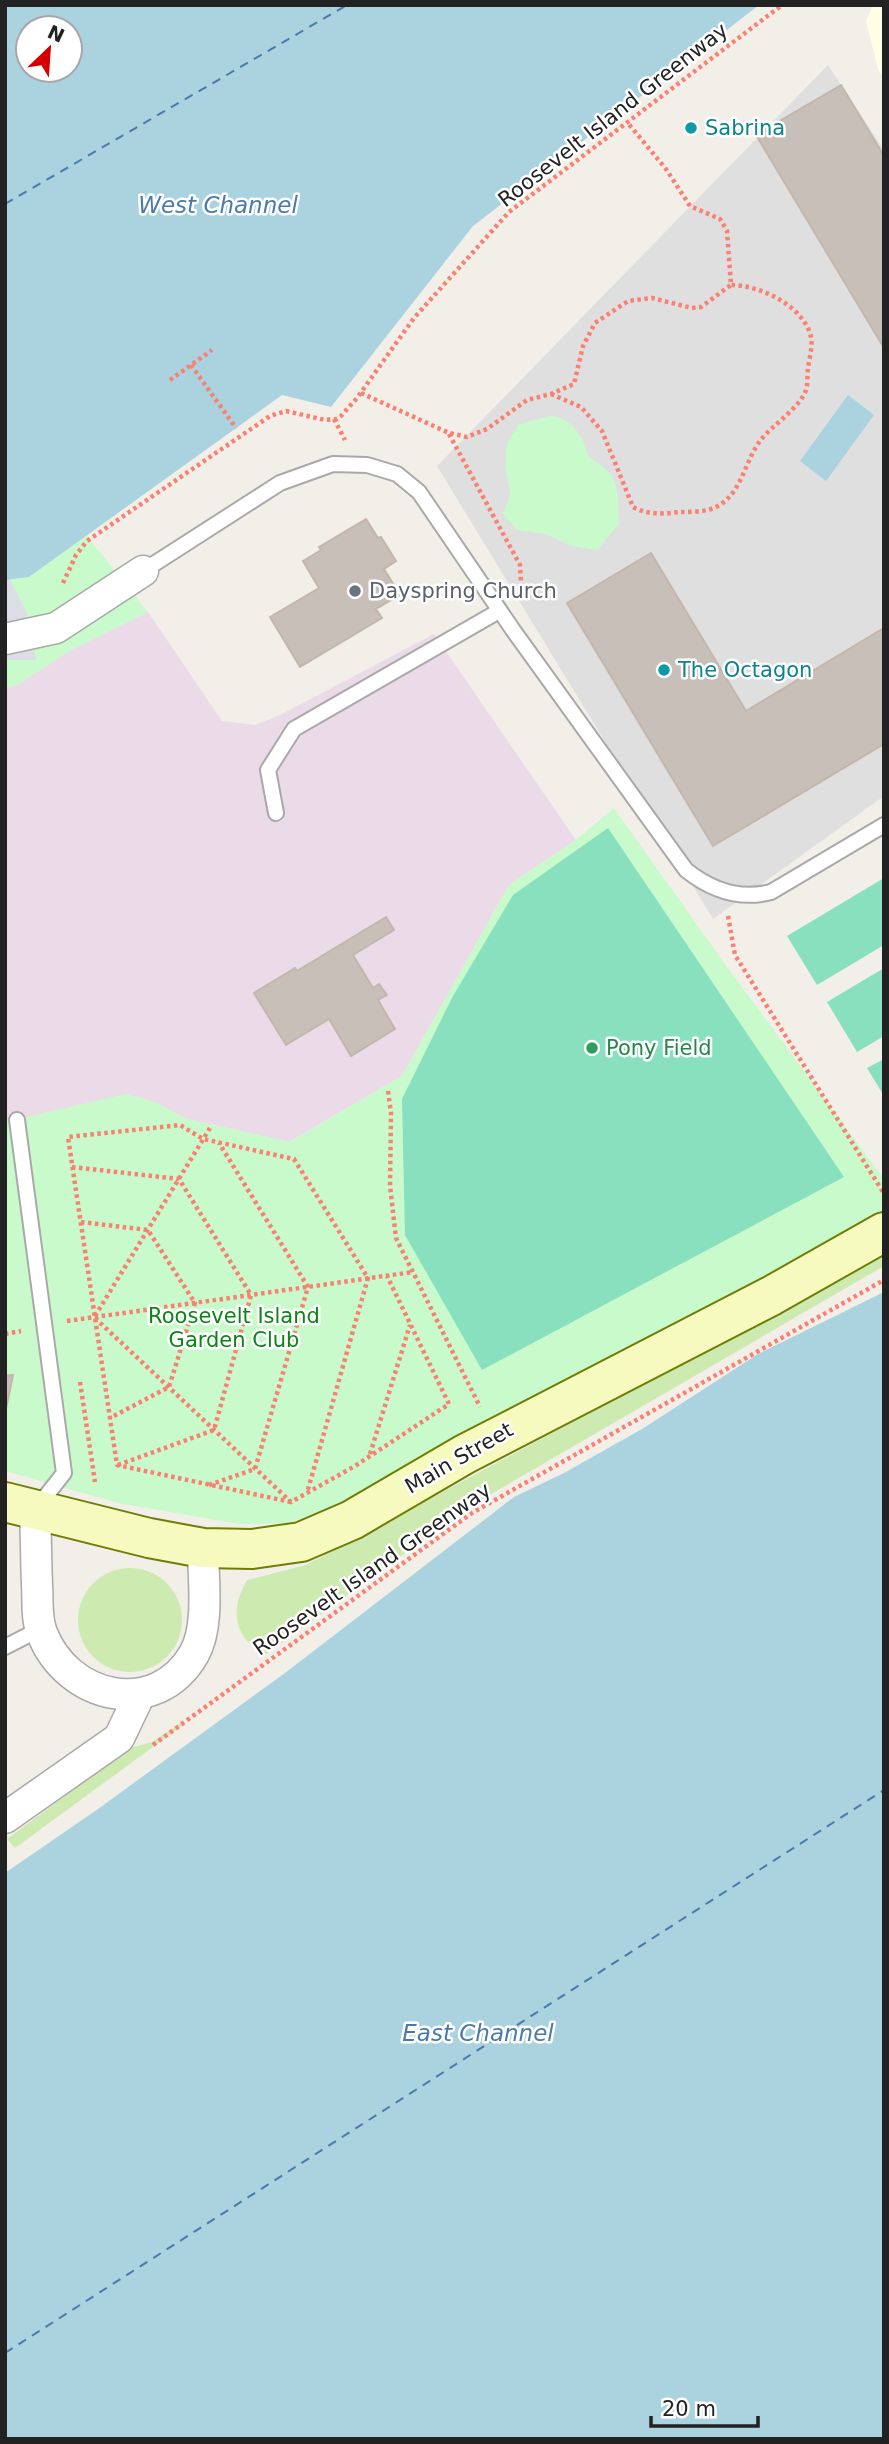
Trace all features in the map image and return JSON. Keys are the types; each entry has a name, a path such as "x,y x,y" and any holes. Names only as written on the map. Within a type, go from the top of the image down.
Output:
{"street":[{"path":"5,639 56,628 143,571"},
{"name":"Main Street","path":"20,1506 204,1548 252,1549 301,1542 328,1532 513,1428 771,1296 884,1232"},
{"path":"20,1506 40,1629 51,1652 73,1676 103,1692 140,1694 156,1689 171,1680 194,1655 203,1626 204,1548"},
{"path":"5,1818 120,1738 140,1694"}],"lane":[{"path":"143,571 280,483 333,464 367,465 397,474 419,492 499,611 686,870 710,887 757,896 771,892 884,825"},
{"path":"276,813 268,770 294,729 499,611"},
{"path":"17,1119 64,1473 20,1506"},
{"path":"5,1647 40,1629"}],"path":[{"name":"Roosevelt Island Greenway","path":"60,588 76,555 87,541 270,416 286,411 325,420 337,419 361,393 414,318 509,212 782,5"},
{"path":"627,122 666,169 690,206 720,219 727,231 731,285"},
{"path":"361,393 449,433 467,437 487,429 527,400 574,384 583,346 595,323 628,301 652,298 692,308 701,307 731,285 754,287 775,296 807,325 812,340 807,389 800,401 770,428 757,445 734,492 724,503 710,510 662,514 642,512 633,507 602,431 581,407 551,394"},
{"path":"170,380 212,351"},
{"path":"191,365 236,428"},
{"path":"449,433 520,565 520,591 531,616 513,630"},
{"path":"722,891 735,955 883,1192"},
{"path":"388,1091 391,1113 390,1186 396,1238 484,1415"},
{"path":"117,1465 68,1137 180,1125 203,1139 294,1159 368,1278 307,1493"},
{"path":"95,1317 210,1128"},
{"path":"219,1142 308,1287 255,1469"},
{"path":"72,1167 179,1180"},
{"path":"179,1180 251,1295 214,1430"},
{"path":"80,1222 148,1230"},
{"path":"110,1418 169,1387 195,1303 148,1230"},
{"path":"71,1320 413,1272"},
{"path":"117,1465 291,1502 449,1404 387,1276"},
{"name":"Roosevelt Island Greenway","path":"148,1748 472,1513 884,1280"},
{"path":"95,1317 291,1502"},
{"path":"370,1455 410,1324"},
{"path":"117,1465 214,1430"},
{"path":"209,1485 255,1469"}],"shaded area":[{"path":"873,5 884,5 884,80 878,69 866,21"},
{"name":"The Octagon","path":"828,65 884,150 884,796 713,919 437,466"},
{"path":"5,569 27,614 36,660 5,660"},
{"path":"148,612 222,721 255,725 280,715 434,634 576,840 509,885 402,1076 289,1142 187,1119 155,1102 5,1122 5,688 19,684 69,651"}],"green space":[{"path":"550,416 565,420 576,429 588,457 607,471 616,484 619,523 598,550 571,546 547,534 517,530 503,514 511,494 505,467 507,443 519,424"},
{"path":"87,536 148,612 69,651 19,684 5,688 5,580 29,577"},
{"name":"Roosevelt Island Garden Club","path":"614,808 722,960 884,1179 884,1215 348,1506 288,1523 239,1524 118,1503 5,1471 5,1122 126,1094 155,1102 187,1119 290,1142 402,1076 509,885 576,840"},
{"name":"Pony Field","path":"608,828 844,1177 482,1370 405,1235 402,1099 453,996 513,895"},
{"path":"884,878 884,945 817,985 787,936"},
{"path":"884,968 884,1036 857,1052 827,1002"},
{"path":"884,1059 884,1096 867,1068"},
{"path":"884,1253 884,1266 469,1507 265,1655 241,1632 238,1602 247,1580 306,1565 803,1302"},
{"path":"130,1568 150,1572 167,1583 178,1600 182,1620 178,1640 167,1657 150,1668 130,1672 110,1668 93,1657 82,1640 78,1620 82,1600 93,1583 110,1572"},
{"path":"181,1723 183,1725 15,1848 7,1839 130,1748 152,1742"}],"water":[{"name":"West Channel","path":"5,5 759,5 473,226 331,407 282,395 29,577 5,580"},
{"path":"848,395 874,415 826,481 800,461"},
{"name":"East Channel","path":"884,1292 884,2439 5,2439 5,1873 285,1673 514,1497 564,1473 642,1429 758,1354"}],"building":[{"path":"841,85 884,156 884,348 756,135"},
{"name":"Dayspring Church","path":"366,519 396,561 384,569 400,595 376,609 382,618 300,667 270,617 319,588 303,561 321,550 319,547"},
{"name":"The Octagon","path":"651,553 746,711 884,628 884,744 713,846 567,603"},
{"path":"386,917 394,930 353,955 373,988 379,984 387,995 378,1000 395,1029 351,1056 329,1019 286,1045 254,993 295,968 297,971"},
{"path":"13,1375 5,1414 5,1376"}],"ferry route":[{"path":"5,204 347,5"},
{"path":"5,2353 884,1790"}],"place":[{"name":"Sabrina","path":"691,128"},
{"name":"Dayspring Church","path":"355,591"},
{"name":"The Octagon","path":"664,670"},
{"name":"Pony Field","path":"592,1048"}]}
